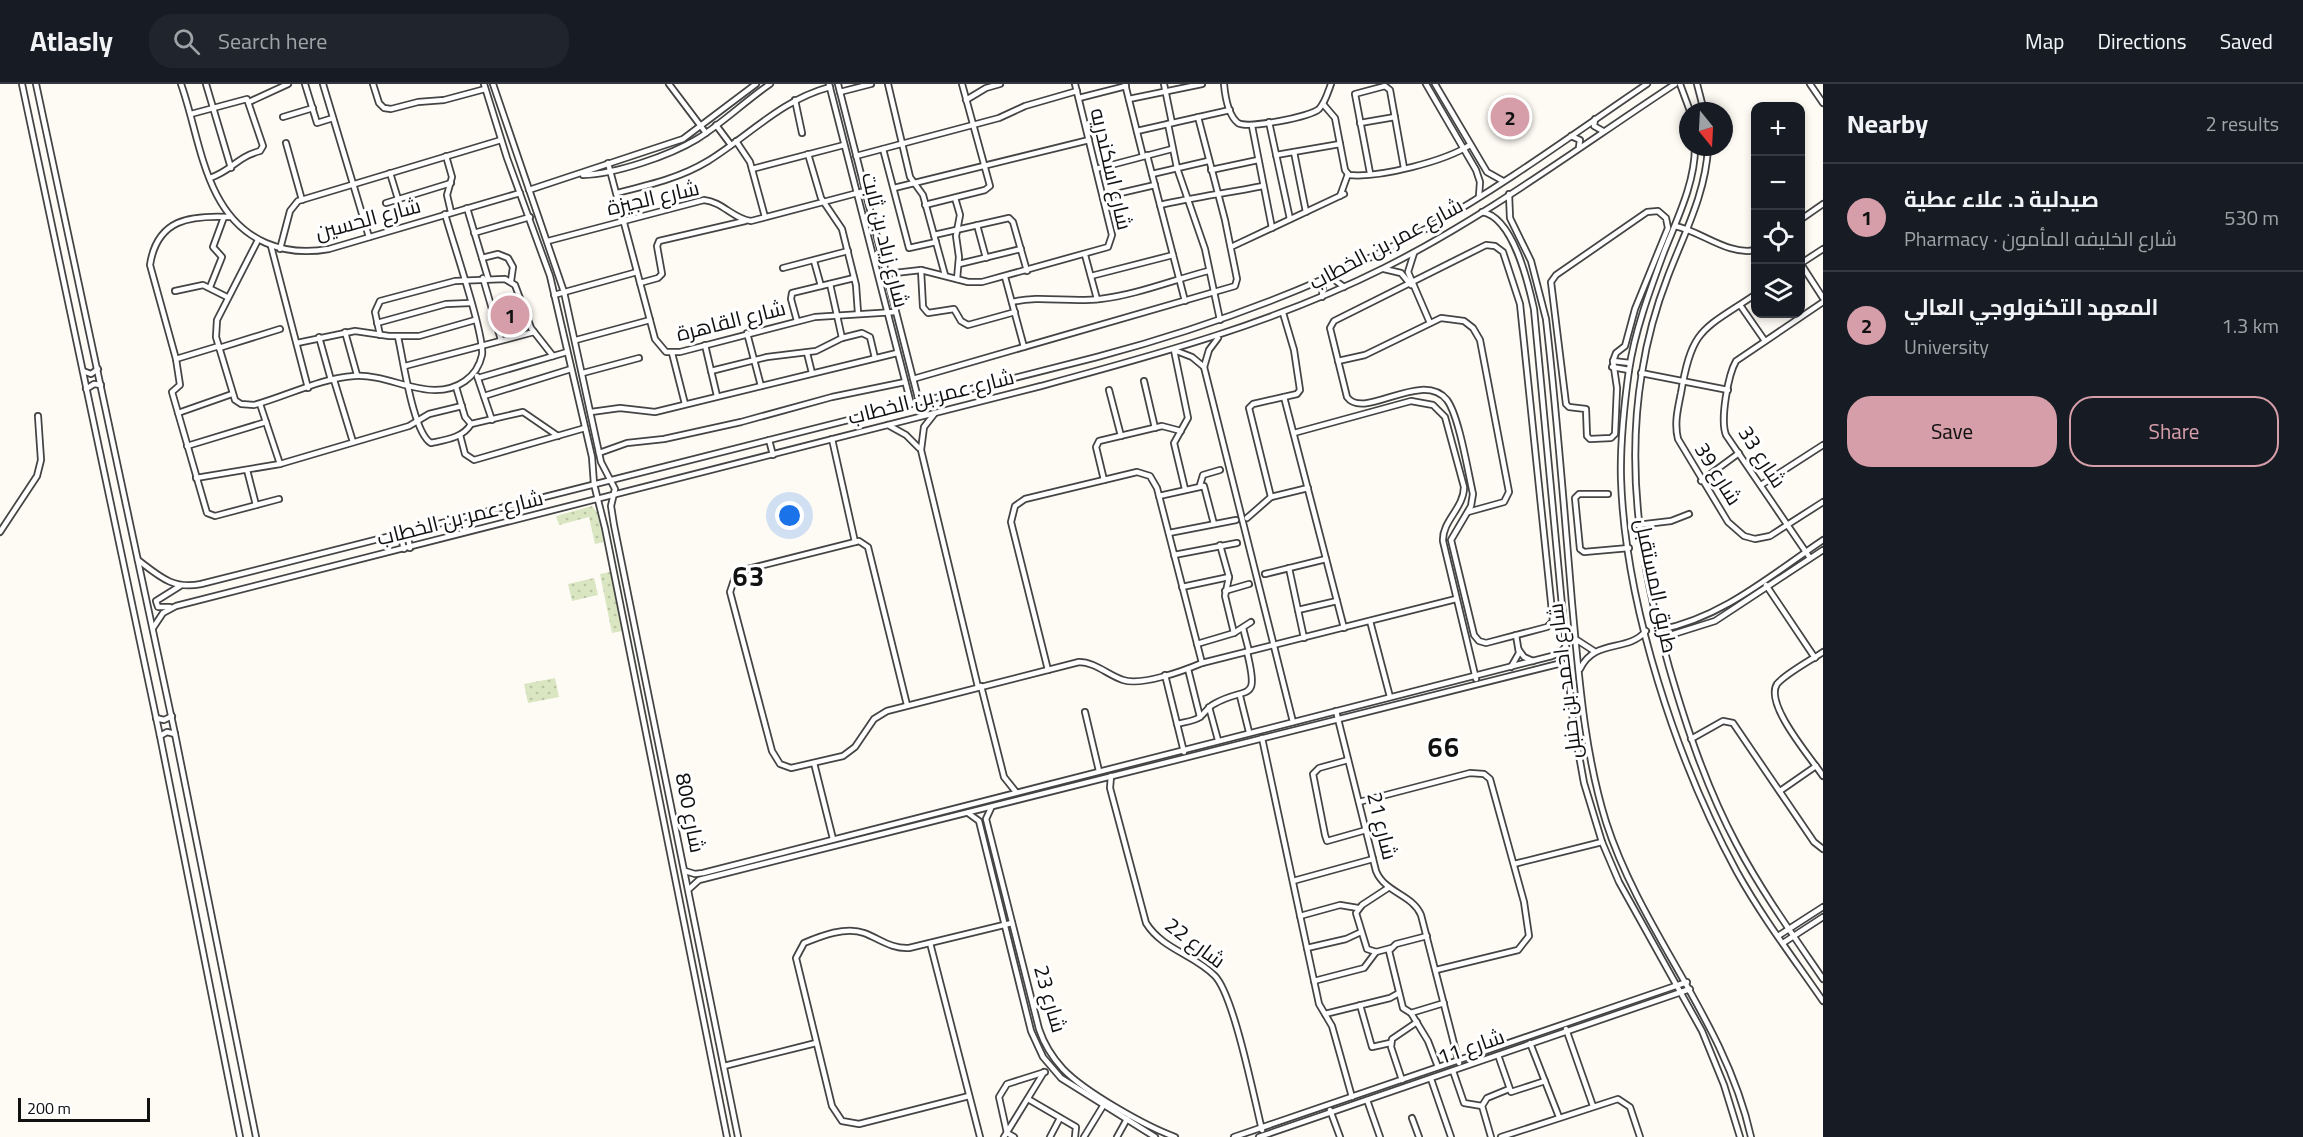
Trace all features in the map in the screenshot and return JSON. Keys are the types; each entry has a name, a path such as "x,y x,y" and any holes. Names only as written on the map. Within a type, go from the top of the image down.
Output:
{"street":[{"path":"22,84 160,736 240,1137"},
{"path":"36,84 153,628 256,1137"},
{"name":"شارع الحسين","path":"181,84 210,178 227,217 258,240 280,249 318,251 520,193"},
{"path":"206,84 231,168"},
{"path":"249,102 288,84"},
{"path":"305,84 318,123 333,118"},
{"path":"323,84 369,237"},
{"path":"373,84 379,103 390,109 442,101 484,86"},
{"name":"شارع 800","path":"493,84 564,292 599,456 614,486 611,510 738,1137"},
{"path":"669,84 706,133"},
{"path":"530,190 673,143 700,127 756,84"},
{"path":"580,175 610,171 672,151 706,133 770,84"},
{"name":"شارع زياد بن ثابت","path":"838,84 919,402"},
{"path":"840,92 871,84"},
{"path":"888,84 910,177 921,190 945,275"},
{"path":"926,205 987,188 990,183 962,84"},
{"path":"966,100 999,84"},
{"name":"شارع اسكندريه","path":"886,274 921,270 975,282 1005,277 1104,250 1112,240 1075,84"},
{"path":"1164,84 1172,149 1186,199 1202,239 1220,320"},
{"path":"1130,99 1202,84"},
{"path":"1224,84 1230,110 1238,123 1252,126 1309,115 1323,104 1331,84"},
{"path":"1426,84 1478,176 1481,189 1478,198"},
{"path":"1436,84 1487,172 1503,181"},
{"name":"شارع عمر بن الخطاب","path":"180,586 201,584 1097,357 1220,320 1341,272 1430,226 1478,198 1647,84"},
{"name":"شارع عمر بن الخطاب","path":"153,628 163,613 176,606 773,455 1086,374 1220,336 1320,298 1414,252 1482,212 1675,84"},
{"path":"1680,84 1687,102"},
{"path":"1698,84 1702,102"},
{"path":"1810,84 1823,103"},
{"path":"1079,98 1126,85 1185,301"},
{"name":"شارع 800","path":"484,86 501,140 530,217 554,295 585,428 594,484 660,799 727,1137"},
{"path":"617,192 687,172 731,145 795,100 830,86"},
{"name":"شارع زياد بن ثابت","path":"830,86 912,404"},
{"path":"1370,173 1355,94 1373,86 1389,87 1404,168"},
{"path":"856,156 999,118 1025,106 1077,91"},
{"path":"191,114 246,98 263,148 241,156 231,168 210,178"},
{"path":"795,100 802,132"},
{"path":"1230,247 1342,195 1348,174 1335,118 1323,104"},
{"path":"283,117 313,108"},
{"path":"1137,131 1230,110"},
{"path":"913,379 1214,293 1237,283 1198,117"},
{"path":"1360,123 1395,117"},
{"path":"1595,119 1596,129 1603,131"},
{"path":"1269,122 1290,219"},
{"path":"716,125 731,145"},
{"path":"1252,126 1272,228"},
{"path":"1569,137 1580,140 1579,147"},
{"path":"280,249 290,211 302,200 501,140"},
{"path":"894,188 1089,140"},
{"path":"736,141 752,169 765,217"},
{"path":"286,143 302,200"},
{"path":"1276,154 1340,144"},
{"path":"1348,174 1404,168 1444,158 1470,144"},
{"path":"752,169 844,145"},
{"path":"883,149 909,248 936,242"},
{"path":"1096,169 1172,149"},
{"path":"1294,152 1306,212"},
{"path":"808,154 823,202 841,225 854,278 858,313"},
{"path":"446,156 452,176 447,195 451,212"},
{"name":"طريق المستقبل","path":"1694,156 1691,179 1644,309 1630,363 1620,464 1623,512 1646,631 1679,746 1702,802 1738,873 1823,1001"},
{"name":"طريق المستقبل","path":"1707,156 1703,186 1650,329 1641,373 1634,455 1638,525 1645,570 1659,630 1691,739 1734,839 1766,896 1823,979"},
{"path":"1211,170 1258,160"},
{"path":"1152,174 1208,161"},
{"name":"شارع القاهرة","path":"609,163 657,344 672,353 797,321 858,313 895,312"},
{"path":"390,173 398,199"},
{"path":"386,203 451,183"},
{"path":"1103,197 1155,185"},
{"path":"1160,205 1209,194 1217,195 1263,186"},
{"path":"640,283 658,278 662,274 657,246 659,242 865,190"},
{"name":"شارع احمد بن حنبل","path":"1509,194 1510,218 1531,261 1546,319 1584,720 1597,789 1618,856 1649,919 1724,1053 1737,1087 1751,1137"},
{"path":"955,198 960,215 956,230 959,264 957,279"},
{"name":"شارع الجيزة","path":"548,241 704,200 717,203 747,221"},
{"path":"1805,217 1821,206 1823,214"},
{"path":"467,208 482,258 501,340"},
{"path":"1658,211 1666,218 1668,228 1635,309 1625,346 1616,353 1612,367 1617,388 1615,434 1611,438 1590,438 1587,436 1586,410 1569,407 1566,404 1551,282 1556,275 1647,212 1658,211"},
{"name":"شارع احمد بن حنبل","path":"1482,212 1494,215 1503,224 1522,268 1534,309 1560,561 1573,722 1584,783 1602,842 1631,906 1681,992 1717,1066 1740,1137"},
{"path":"258,240 217,320 219,347 232,394 241,404 247,406 260,404 333,380 357,375 433,390 456,387 475,370 482,354 482,345 445,214"},
{"path":"210,287 222,257 213,247 227,217 182,220 163,234 152,254 150,265 176,359 180,386 172,392 205,509 210,515 279,499"},
{"path":"474,233 530,217"},
{"path":"934,235 1011,219 1027,271"},
{"path":"977,225 986,258"},
{"path":"1675,226 1687,228 1735,250 1751,250"},
{"path":"1486,244 1495,246 1503,252 1514,279 1520,304 1553,621 1547,627 1486,643 1479,641 1474,635 1451,540 1468,512 1473,494 1453,413 1446,400 1440,395 1419,390 1355,404 1347,397 1338,361 1330,328 1332,322 1412,284 1486,244"},
{"path":"271,245 308,388"},
{"path":"959,264 1021,249"},
{"path":"1805,261 1823,249"},
{"path":"783,268 848,251"},
{"path":"1414,252 1408,268 1412,284 1430,323"},
{"path":"482,258 498,254 508,258 513,267 511,281 534,332 553,356"},
{"path":"1085,255 1097,299"},
{"path":"1091,276 1173,255"},
{"path":"814,261 821,286"},
{"path":"1383,268 1401,273 1412,284"},
{"path":"921,270 923,308 928,313 954,309 961,321 968,325 1014,312"},
{"path":"1012,302 1030,298 1097,299 1208,271"},
{"path":"1805,271 1823,300"},
{"path":"554,295 637,272"},
{"path":"1341,272 1336,277 1337,284 1347,285"},
{"path":"1005,277 1024,347"},
{"path":"380,335 375,312 380,301 464,279 485,278 511,281"},
{"path":"797,321 791,299 792,293 854,278"},
{"path":"175,291 197,284 210,287 227,297"},
{"path":"830,284 842,338"},
{"path":"1314,284 1323,288 1323,295 1320,298"},
{"name":"شارع 39","path":"1751,297 1697,336 1688,355 1682,382 1676,424 1677,435 1684,453 1701,481 1731,526 1744,536 1763,538 1823,502"},
{"name":"شارع 33","path":"1810,558 1724,428 1728,390 1736,362 1823,300"},
{"path":"377,323 446,304 470,303"},
{"path":"1740,305 1765,341"},
{"path":"494,316 523,308"},
{"path":"1271,497 1249,408 1253,404 1297,394 1300,388 1294,350 1283,313"},
{"path":"1338,361 1362,356 1440,318 1458,319 1473,328 1480,340 1509,492 1504,501 1468,512"},
{"path":"297,343 345,332 398,337 430,334 475,320"},
{"path":"576,340 650,320"},
{"path":"176,359 280,329"},
{"path":"345,332 357,375"},
{"path":"405,366 534,332"},
{"path":"747,333 761,386"},
{"path":"711,371 754,360 807,353 842,338 862,333 868,334 875,358"},
{"path":"1203,367 1209,350 1220,336"},
{"path":"398,337 417,420 428,442 460,435 471,424 523,412 558,436"},
{"path":"320,338 353,442"},
{"path":"705,345 717,396"},
{"path":"1174,350 1192,357 1203,367 1293,722"},
{"path":"1174,350 1188,418 1174,445 1185,489"},
{"path":"478,378 567,352"},
{"path":"672,353 685,404"},
{"path":"807,353 812,373"},
{"path":"591,412 629,408 652,412 897,353"},
{"path":"1097,357 1096,364 1099,370"},
{"path":"583,373 639,358"},
{"path":"1084,360 1086,374"},
{"path":"1613,361 1630,363"},
{"path":"1612,367 1629,370"},
{"path":"83,371 91,374 98,369"},
{"path":"484,396 571,369"},
{"path":"475,370 492,420"},
{"path":"1641,373 1728,390"},
{"path":"1144,381 1155,428"},
{"path":"592,461 627,443 664,439 741,422 832,397 905,382"},
{"path":"86,389 94,384 101,385"},
{"path":"456,387 471,424"},
{"path":"1109,390 1121,436"},
{"path":"178,413 232,394"},
{"path":"1284,397 1344,628"},
{"path":"1294,433 1411,401 1428,402 1442,412 1464,487 1462,500 1443,538 1477,684"},
{"path":"260,404 280,464"},
{"path":"196,478 280,464 409,426 417,420 462,406"},
{"path":"936,412 924,427 921,450 1004,777 1016,792"},
{"path":"0,532 37,476 41,460 38,416"},
{"path":"187,446 266,422"},
{"path":"887,425 906,435 921,450"},
{"path":"1104,480 1096,444 1167,426 1181,431"},
{"path":"460,435 465,454 474,460 585,428"},
{"path":"832,439 855,542"},
{"path":"769,440 773,455"},
{"path":"1761,485 1823,445"},
{"path":"1701,481 1739,453"},
{"path":"247,470 256,505"},
{"path":"1200,485 1203,475 1220,470"},
{"path":"1048,670 1011,522 1012,511 1024,499 1142,473 1153,480 1159,496 1202,663"},
{"path":"1159,496 1200,485 1205,487 1214,524"},
{"path":"1247,518 1271,497 1308,488"},
{"path":"1608,494 1576,496 1580,549 1584,552 1629,548"},
{"path":"1638,525 1671,521 1689,514"},
{"path":"1168,533 1236,520"},
{"path":"407,532 410,548"},
{"path":"400,534 404,549"},
{"path":"1659,630 1708,616 1823,540"},
{"path":"907,705 868,548 862,542 744,570 735,577 731,587 773,756 780,764 790,768 850,752 878,716 907,705 1083,662 1128,681 1165,675 1202,663 1456,599"},
{"path":"1174,555 1237,543"},
{"path":"1220,545 1229,577 1225,591 1234,633"},
{"path":"1661,638 1715,621 1823,550"},
{"path":"1265,574 1326,559"},
{"path":"138,560 169,582 180,586"},
{"path":"1560,561 1569,560"},
{"path":"1289,568 1304,638"},
{"path":"1633,573 1645,570"},
{"path":"1182,587 1229,577"},
{"path":"1763,581 1815,658"},
{"path":"1225,591 1250,584"},
{"path":"176,606 159,608 155,602 180,586"},
{"path":"1298,610 1337,601"},
{"path":"1371,621 1390,697"},
{"path":"1197,644 1234,633 1251,622"},
{"path":"1177,724 1200,717 1217,702 1240,696 1248,690 1253,682 1243,628"},
{"path":"1579,671 1586,658 1594,651 1637,639 1646,631"},
{"path":"1516,635 1519,650 1524,657 1533,661"},
{"path":"1576,639 1594,651"},
{"path":"1637,639 1649,642"},
{"path":"685,871 698,874 1511,667 1552,656 1563,651 1567,644"},
{"path":"1511,667 1519,650"},
{"path":"1823,652 1779,682 1774,698 1779,711 1823,776"},
{"path":"1552,656 1554,665"},
{"path":"689,889 699,880 1185,757 1562,663 1569,668"},
{"path":"1188,669 1200,717"},
{"path":"1165,675 1185,757"},
{"path":"1664,695 1676,691"},
{"path":"1240,696 1249,732"},
{"path":"1209,707 1218,740"},
{"name":"شارع 21","path":"1336,711 1379,877 1388,888 1415,905 1428,936 1461,1068"},
{"path":"1085,712 1099,771"},
{"path":"156,718 164,720 171,716"},
{"path":"1573,722 1584,720"},
{"path":"1691,739 1723,721 1730,721 1814,842 1823,849"},
{"path":"160,736 167,732 175,734"},
{"path":"1262,738 1319,1004 1334,1033 1352,1097"},
{"path":"1348,760 1319,768 1313,774 1325,835 1327,841 1366,830"},
{"path":"814,763 833,839"},
{"path":"1780,791 1816,766"},
{"path":"1359,802 1470,772 1484,774 1493,786 1530,930 1527,942 1518,950 1507,954 1436,970"},
{"name":"شارع 22","path":"1111,776 1110,788 1146,923 1160,941 1202,966 1223,987 1262,1128 1261,1136"},
{"path":"1073,777 1075,785"},
{"path":"660,799 670,797"},
{"name":"شارع 23","path":"991,807 986,819 1039,1029 1052,1055 1072,1077 1130,1114 1175,1137"},
{"name":"شارع 23","path":"968,813 979,821 1031,1031 1049,1065 1068,1084 1155,1137"},
{"path":"1514,864 1602,842"},
{"path":"788,850 790,858"},
{"path":"1293,881 1373,859"},
{"path":"1376,952 1365,946 1356,913 1358,908 1388,888"},
{"path":"1300,916 1341,905 1358,908"},
{"path":"1778,936 1823,907"},
{"path":"1783,944 1823,917"},
{"path":"969,1096 850,1125 835,1115 796,958 804,944 849,930 862,932 896,948 909,948 1012,923"},
{"path":"1307,948 1346,939 1361,932"},
{"path":"1314,981 1364,968 1376,952 1428,936"},
{"path":"930,943 980,1137"},
{"path":"1391,948 1389,954 1403,1008 1411,1013 1417,1022 1438,1067"},
{"path":"690,951 700,949"},
{"name":"شارع 11","path":"1262,1128 1686,982"},
{"name":"شارع 11","path":"1261,1136 1690,989"},
{"path":"1661,991 1664,998"},
{"path":"1325,1014 1399,993"},
{"path":"1411,1013 1444,1003"},
{"path":"1360,1005 1372,1047 1390,1044"},
{"path":"1402,1080 1390,1044 1395,1035 1417,1022"},
{"path":"1564,1023 1593,1106"},
{"path":"724,1066 816,1043"},
{"path":"1530,1044 1558,1118"},
{"path":"1498,1055 1509,1089 1514,1092 1545,1081"},
{"path":"1006,1135 1049,1065"},
{"path":"1453,1071 1464,1103 1482,1106"},
{"path":"1006,1135 998,1100 1005,1086 1045,1072"},
{"path":"1431,1078 1451,1137"},
{"path":"1491,1137 1482,1106 1487,1098 1509,1089"},
{"path":"1028,1099 1076,1127 1075,1137"},
{"path":"1501,1137 1613,1099 1623,1100 1630,1107 1640,1137"},
{"path":"1367,1100 1380,1137"},
{"path":"1329,1105 1340,1137"},
{"path":"1084,1137 1103,1106"},
{"path":"1117,1137 1130,1114"},
{"path":"1050,1137 1060,1118"},
{"path":"1413,1118 1419,1137"},
{"path":"1234,1137 1262,1128"},
{"path":"1524,1129 1527,1137"},
{"path":"1006,1135 1014,1137"}],"green space":[{"path":"592,506 597,512 604,542 595,544 589,517 559,525 556,516"},
{"path":"610,572 622,631 612,633 600,574"},
{"path":"594,578 598,595 572,601 568,584"},
{"path":"555,678 559,697 528,703 524,684"}],"place":[{"name":"المعهد التكنولوجي العالي","path":"1510,117"},
{"name":"صيدلية د. علاء عطية","path":"510,315"}],"district":[{"name":"63","path":"749,577"},
{"name":"66","path":"1444,748"}]}
